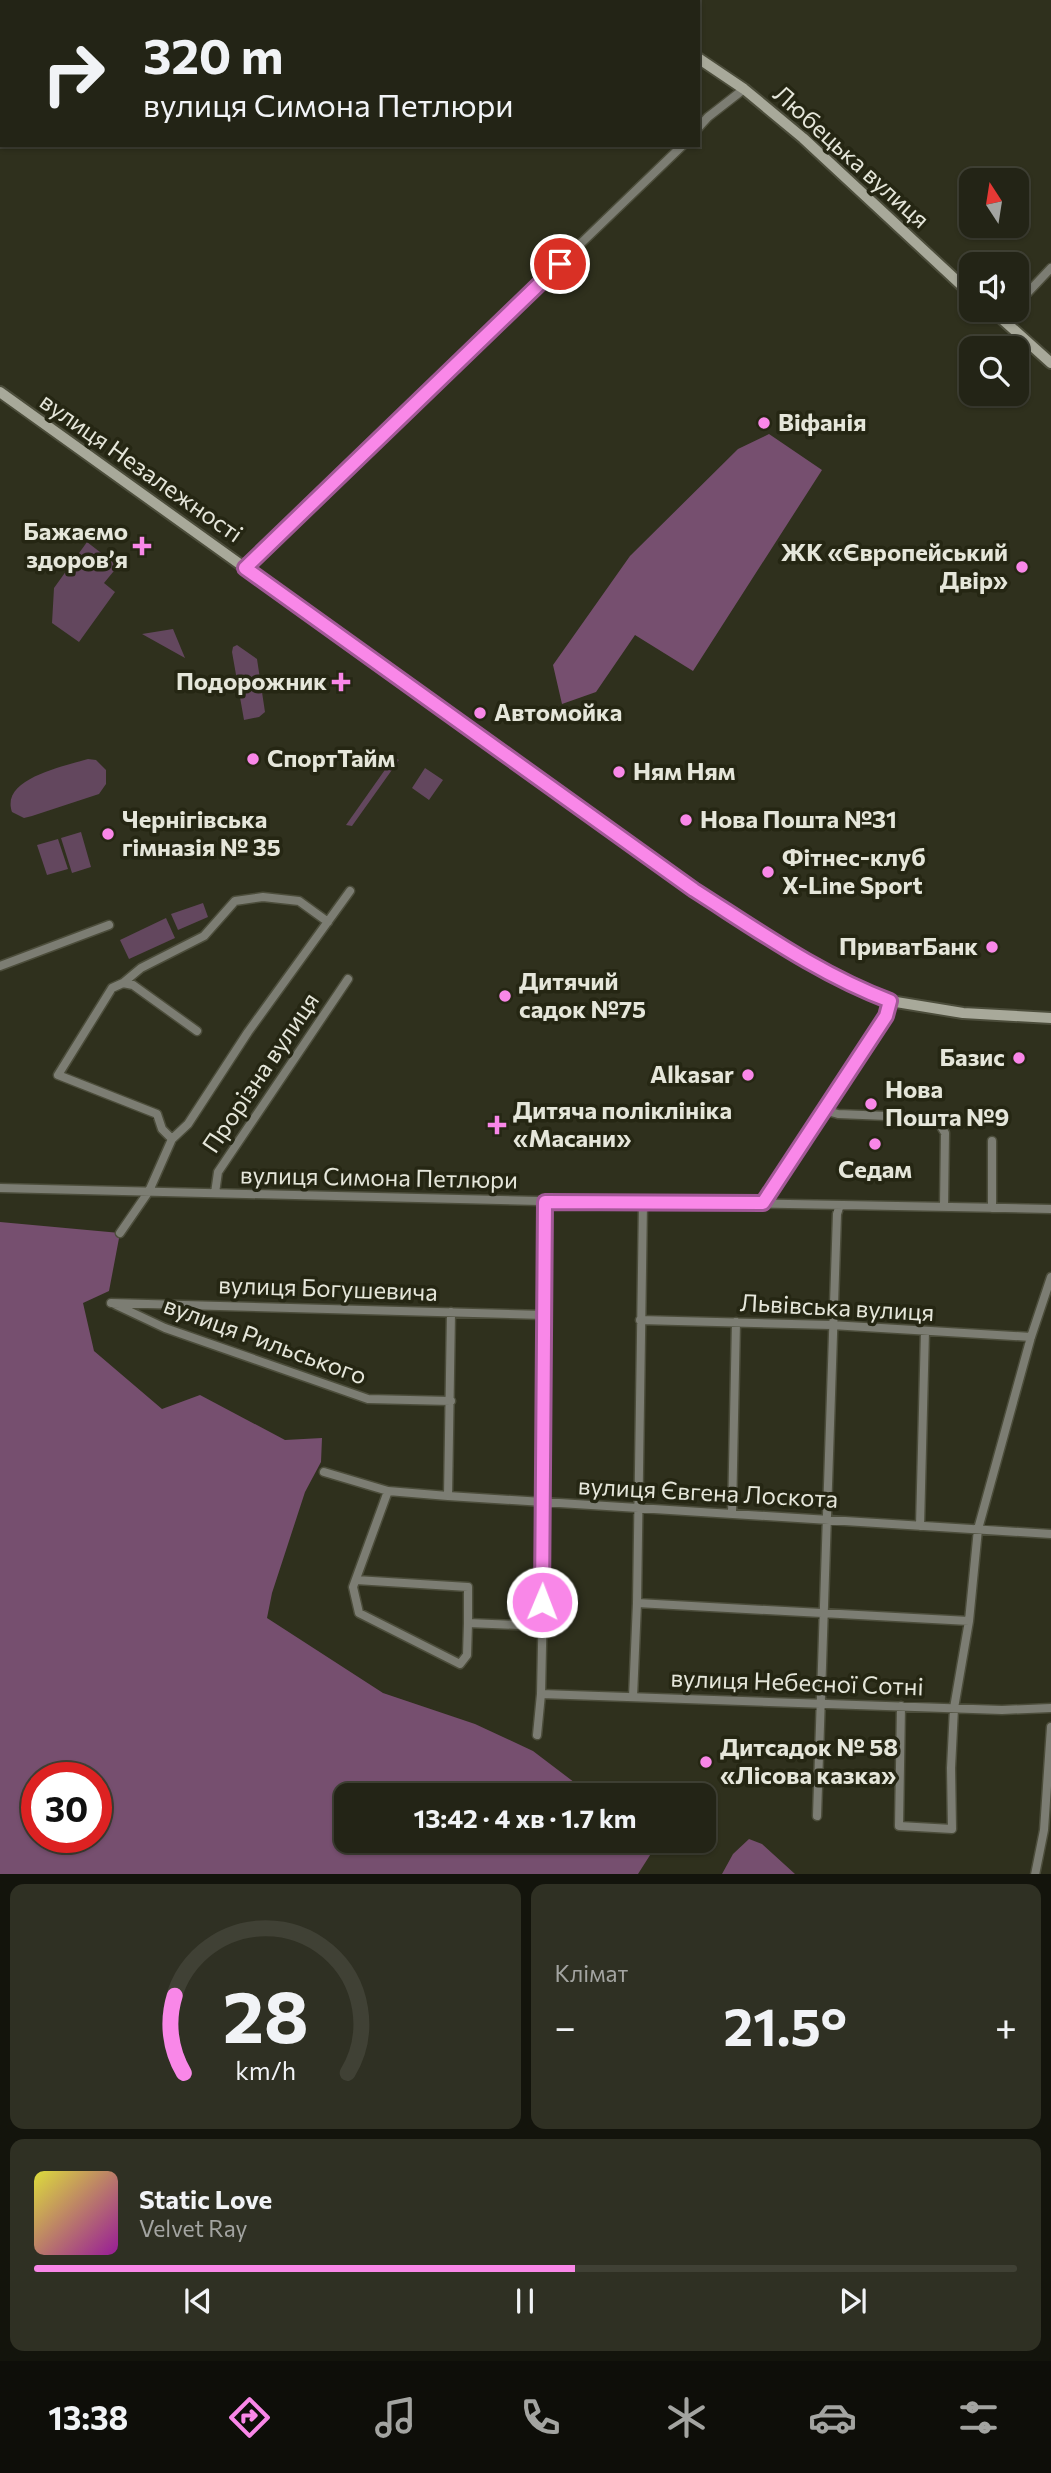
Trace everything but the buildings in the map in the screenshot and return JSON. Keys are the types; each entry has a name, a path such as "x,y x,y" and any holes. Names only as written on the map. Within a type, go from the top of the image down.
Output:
{"street":[{"name":"Любецька вулиця","path":"700,59 744,89 803,138 959,283"},
{"path":"700,126 744,89"},
{"path":"245,568 681,147"},
{"path":"1029,291 1051,268"},
{"path":"1014,322 1051,363"},
{"name":"вулиця Незалежності","path":"0,392 694,890 760,932 849,984 890,1001 963,1013 1051,1018"},
{"path":"120,1233 149,1191 173,1139 187,1124 248,1032 350,891"},
{"path":"173,1139 162,1129 157,1114 58,1075 112,988 123,983 141,968 204,936 235,901 263,897 299,901 328,922"},
{"path":"0,966 109,925"},
{"name":"Прорізна вулиця","path":"215,1193 218,1172 348,979"},
{"path":"123,983 133,985 197,1031"},
{"path":"763,1203 886,1016 890,1001"},
{"path":"824,1110 838,1114 936,1118 945,1133 944,1206"},
{"path":"992,1140 992,1208"},
{"name":"вулиця Симона Петлюри","path":"0,1188 545,1202 1051,1209"},
{"path":"537,1735 541,1694 545,1503 545,1202"},
{"path":"633,1697 637,1603 643,1202"},
{"path":"817,1816 831,1325 836,1213 840,1205"},
{"path":"901,1706 899,1826 952,1829 954,1708 969,1621 978,1529 1031,1337 1051,1277"},
{"name":"вулиця Богушевича","path":"111,1303 544,1315"},
{"name":"вулиця Рильського","path":"111,1303 165,1328 368,1398 451,1401"},
{"path":"448,1496 452,1312"},
{"name":"Львівська вулиця","path":"640,1320 831,1325 1031,1337"},
{"path":"732,1514 736,1322"},
{"path":"919,1526 925,1331"},
{"name":"вулиця Євгена Лоскота","path":"324,1472 388,1490 448,1496 1051,1534"},
{"path":"356,1580 468,1587 467,1655 460,1664 359,1613 353,1587 388,1490"},
{"path":"637,1603 969,1621"},
{"path":"468,1623 542,1626"},
{"name":"вулиця Небесної Сотні","path":"541,1694 1051,1709"},
{"path":"1035,1874 1044,1830 1051,1727"}],"shaded area":[{"path":"769,434 822,470 693,671 635,635 596,692 562,704 553,665 630,556 738,449"},
{"path":"87,542 118,566 104,583 115,592 79,642 52,623 54,588"},
{"path":"173,629 185,658 142,634"},
{"path":"237,645 257,659 265,712 259,717 244,720 232,652"},
{"path":"394,757 399,760 352,826 346,825"},
{"path":"88,759 96,760 106,770 106,784 99,794 24,818 12,812 11,800 16,790 25,782 37,775"},
{"path":"425,768 443,780 429,800 412,788"},
{"path":"81,832 91,867 72,873 61,838"},
{"path":"58,839 68,869 47,875 37,845"},
{"path":"203,903 208,917 178,930 171,914"},
{"path":"166,918 175,938 129,959 120,940"},
{"path":"0,1222 120,1233 109,1291 83,1303 94,1351 162,1409 200,1395 285,1440 322,1438 321,1462 305,1492 272,1593 267,1618 383,1693 475,1724 533,1751 575,1783 334,1783 334,1853 651,1853 638,1874 0,1874"},
{"path":"749,1839 762,1844 795,1874 722,1874 733,1854"}],"place":[{"name":"Віфанія","path":"764,423"},
{"name":"Бажаємо здоров’я","path":"142,546"},
{"name":"ЖК «Європейський Двір»","path":"1022,567"},
{"name":"Подорожник","path":"341,682"},
{"name":"Автомойка","path":"480,713"},
{"name":"СпортТайм","path":"253,759"},
{"name":"Ням Ням","path":"619,772"},
{"name":"Нова Пошта №31","path":"686,820"},
{"name":"Чернігівська гімназія № 35","path":"108,834"},
{"name":"Фітнес-клуб X-Line Sport","path":"768,872"},
{"name":"ПриватБанк","path":"992,947"},
{"name":"Дитячий садок №75","path":"505,996"},
{"name":"Базис","path":"1019,1058"},
{"name":"Alkasar","path":"748,1075"},
{"name":"Нова Пошта №9","path":"871,1104"},
{"name":"Дитяча поліклініка «Масани»","path":"497,1125"},
{"name":"Седам","path":"875,1144"},
{"name":"Дитсадок № 58 «Лісова казка»","path":"706,1762"}],"route":[{"path":"542,1602 545,1503 545,1202 763,1203 886,1016 890,1001 849,984 694,890 245,568 560,264"}]}
